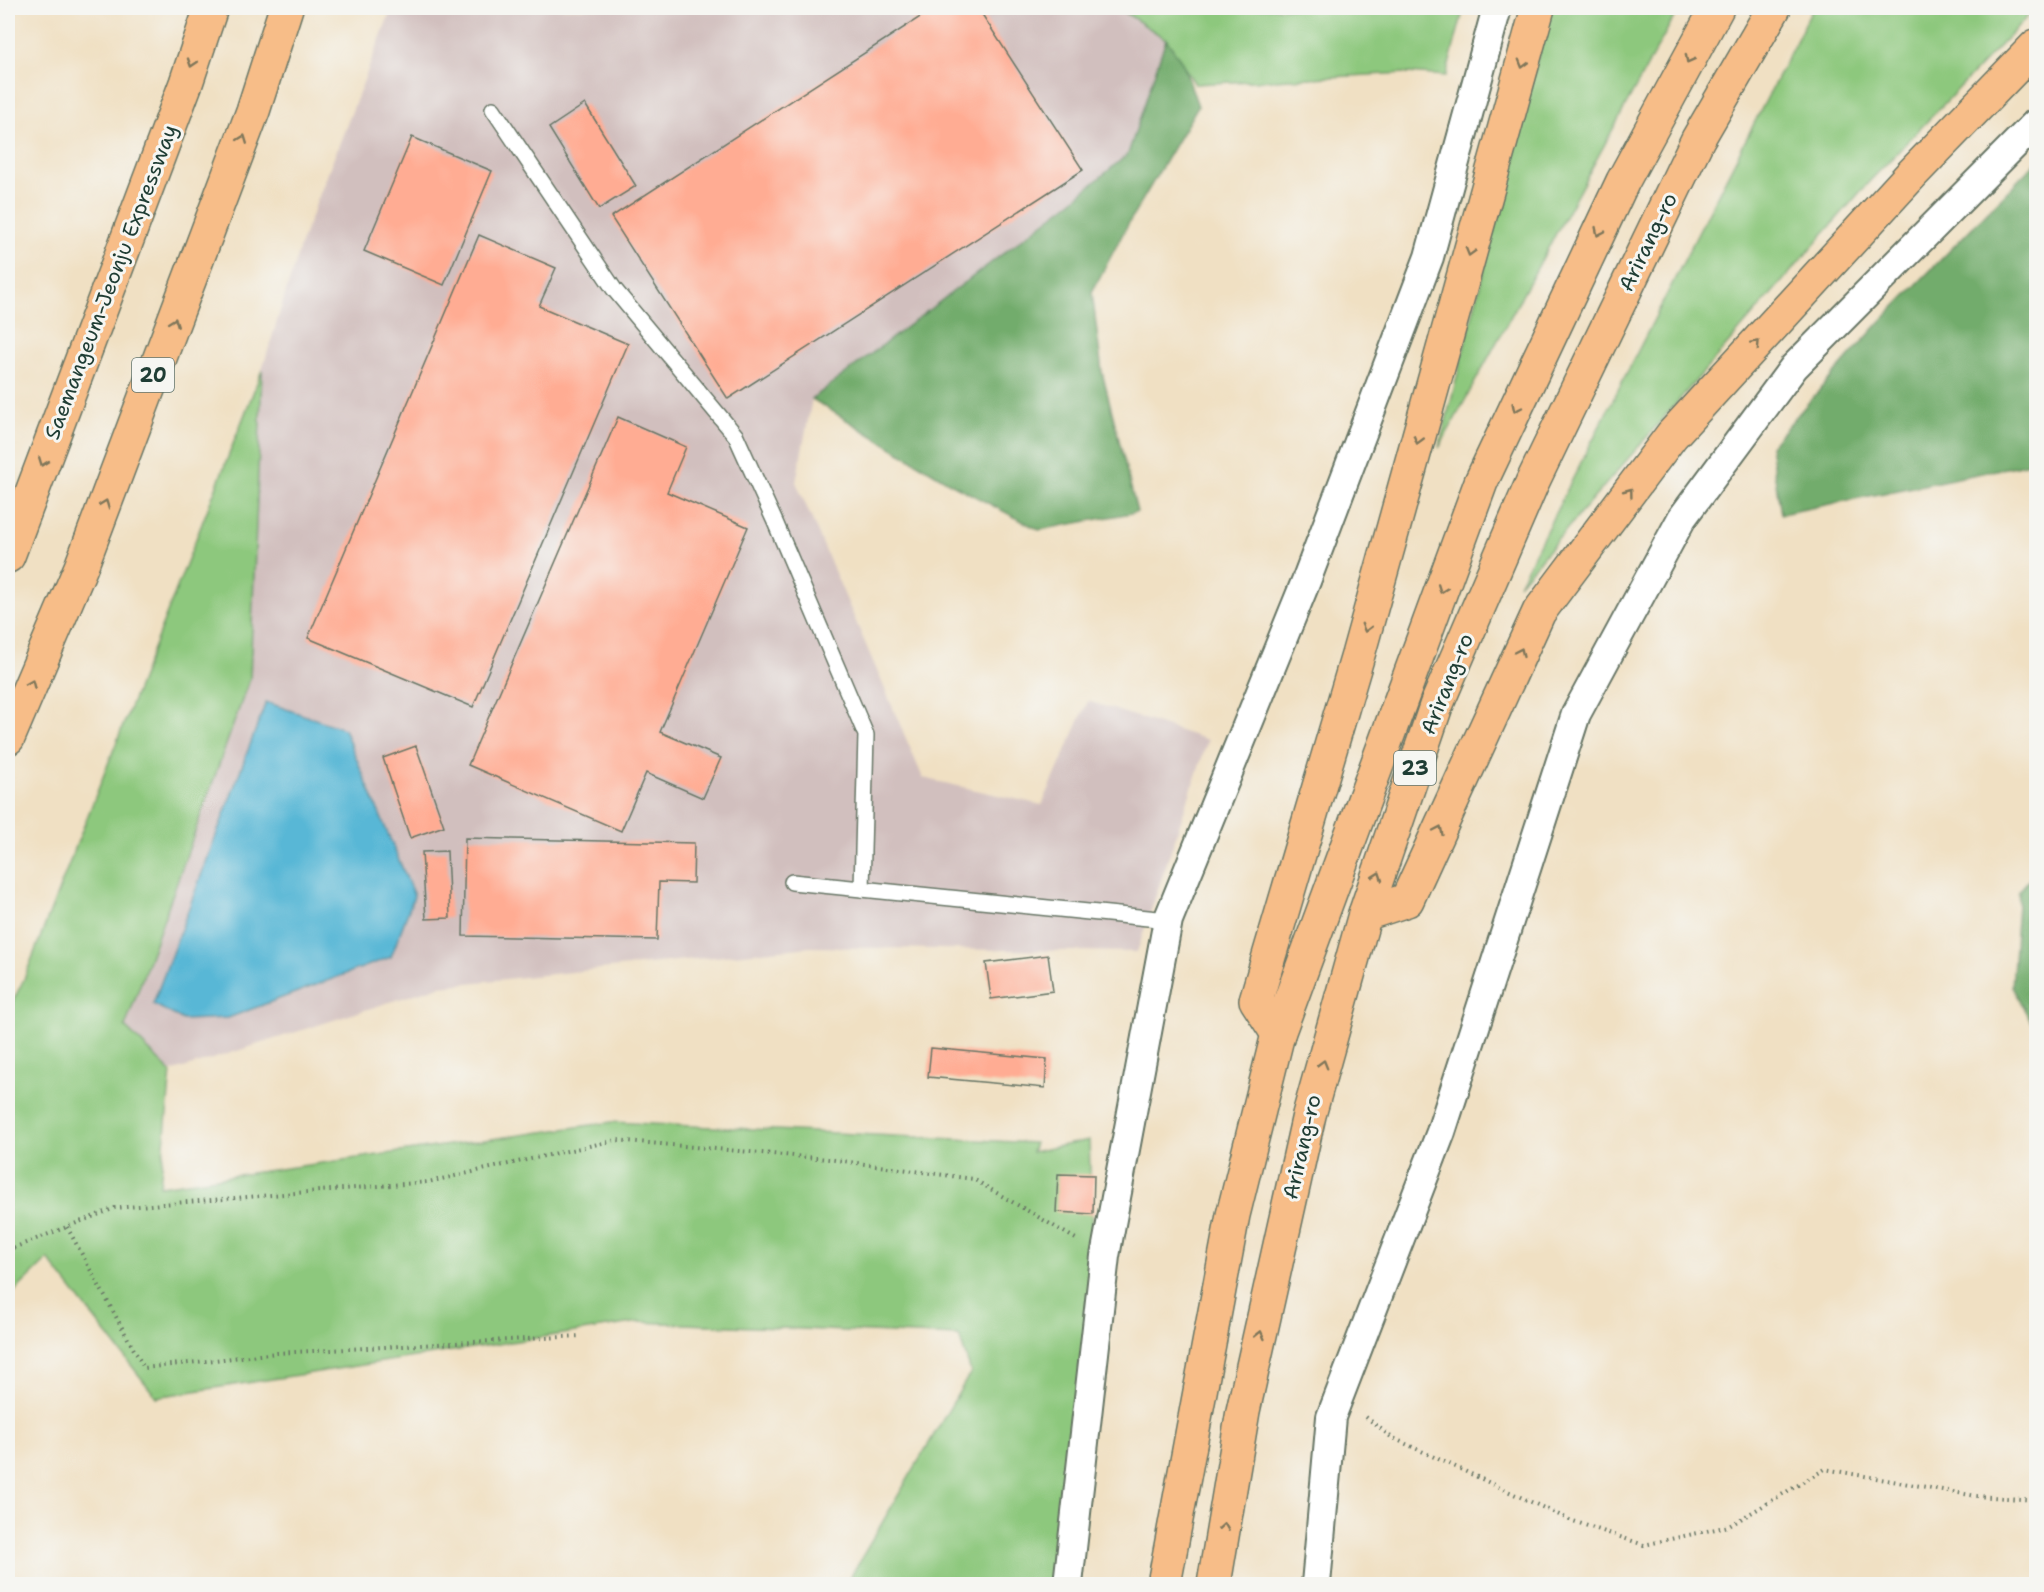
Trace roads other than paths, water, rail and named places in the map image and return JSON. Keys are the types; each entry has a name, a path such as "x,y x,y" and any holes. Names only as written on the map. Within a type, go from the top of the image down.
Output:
{"highway":[{"name":"Saemangeum-Jeonju Expressway","path":"8,556 186,83 211,8"},
{"name":"20","path":"8,738 81,567 254,111 286,8"},
{"path":"1278,1034 1257,1000 1359,655 1538,8"},
{"name":"Arirang-ro","path":"1164,1584 1233,1215 1278,1034 1481,482 1623,181 1717,8"},
{"name":"Arirang-ro","path":"1214,1584 1243,1411 1306,1127 1365,914 1436,706 1532,483 1698,139 1774,8"},
{"path":"1365,914 1407,900 1539,612 1672,435 1911,175 2037,46"}],"street":[{"path":"1068,1584 1105,1256 1168,920 1306,581 1429,257 1497,8"},
{"path":"1316,1584 1331,1417 1442,1132 1576,714 1676,529 1794,367 2037,123"}],"lane":[{"path":"493,109 615,289 736,436 866,735 862,889"},
{"path":"792,882 1168,920"}],"water":[{"path":"266,702 344,729 414,896 391,957 228,1018 183,1020 153,1004"}]}
